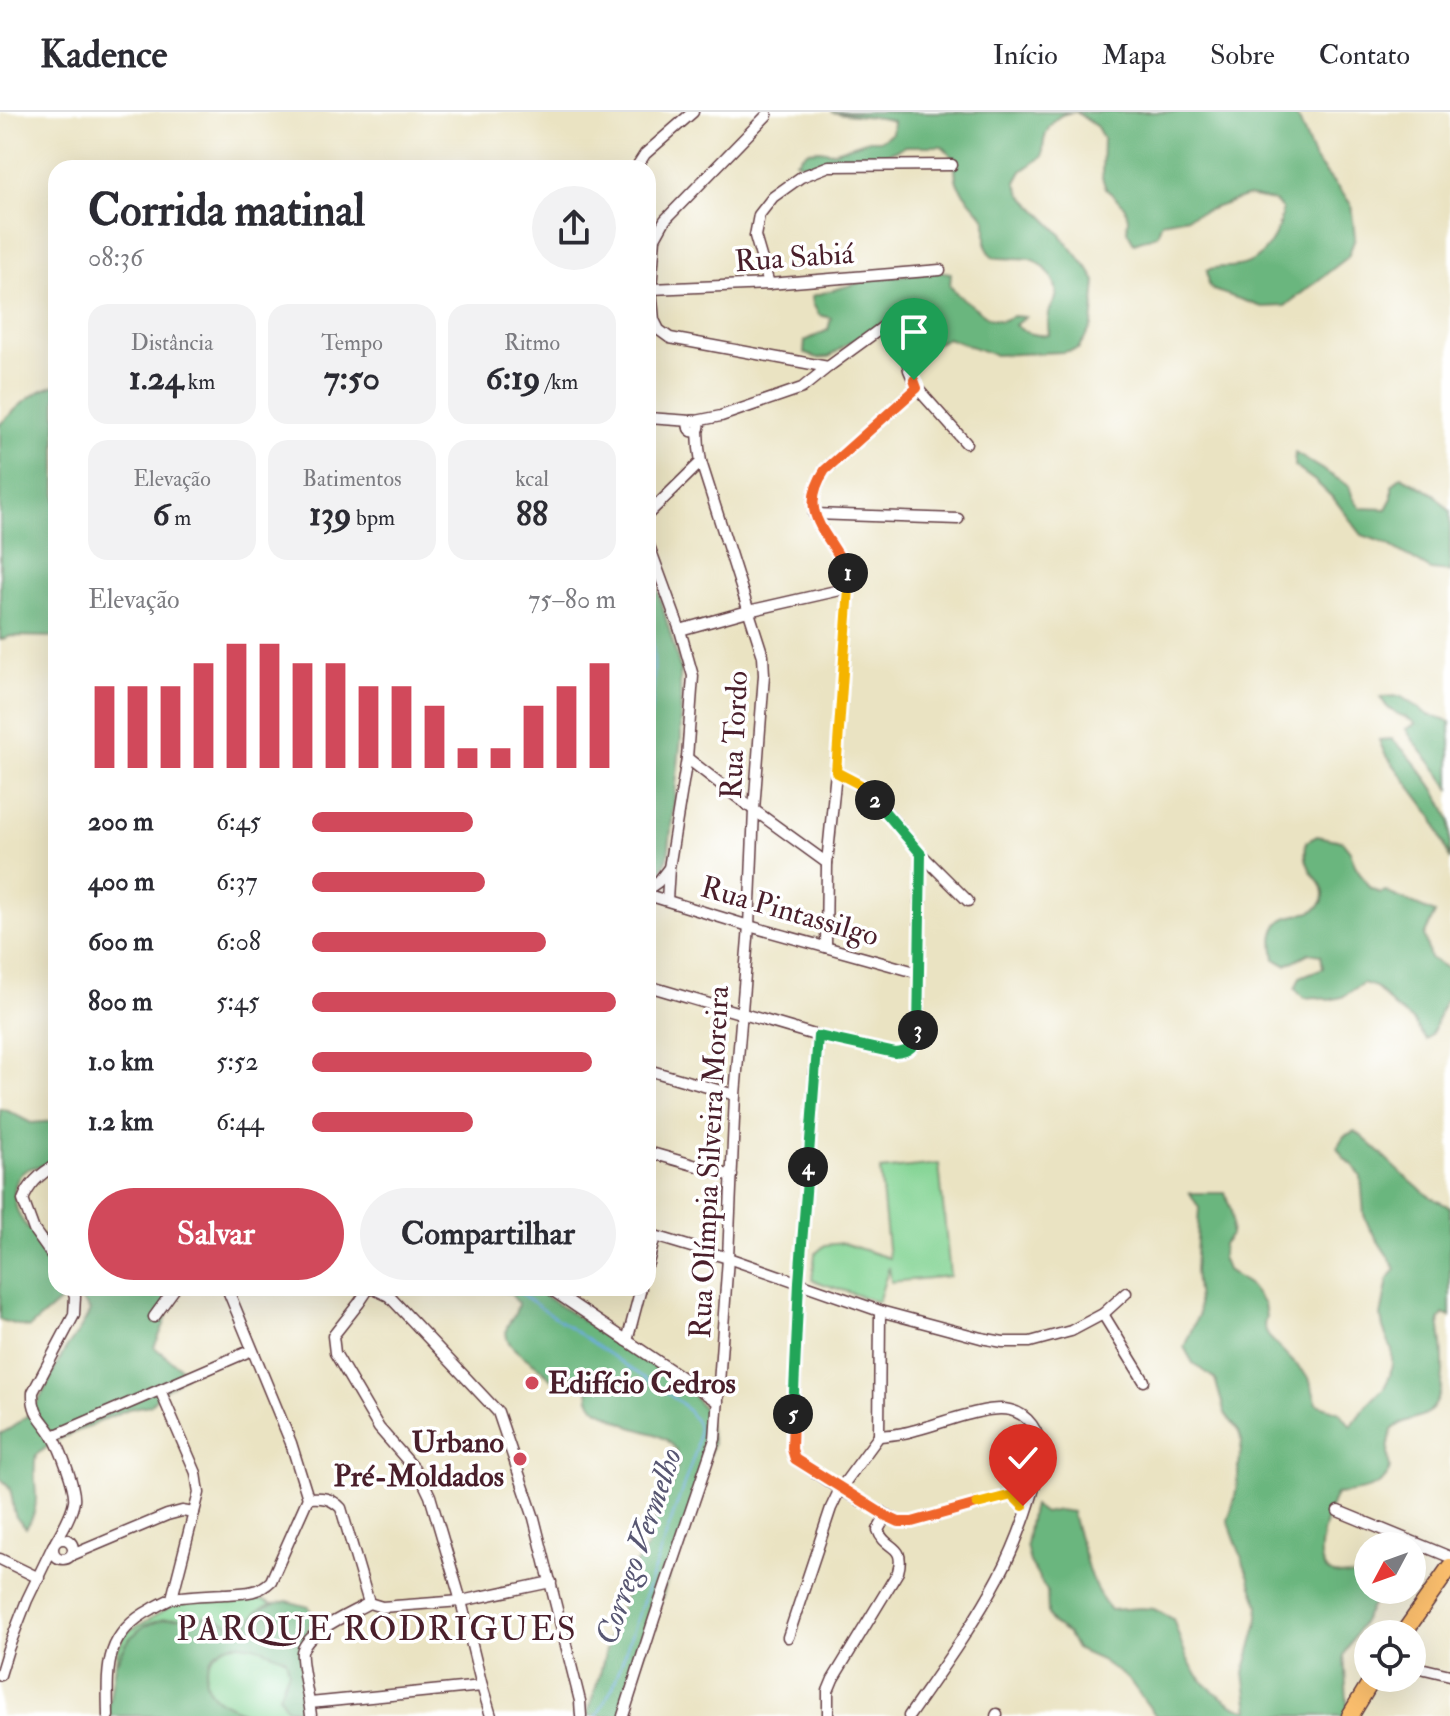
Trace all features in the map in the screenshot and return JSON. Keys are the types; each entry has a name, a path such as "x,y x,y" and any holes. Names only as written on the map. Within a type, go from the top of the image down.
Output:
{"main road":[{"path":"1413,1620 1449,1568"},
{"path":"1350,1716 1365,1692"}],"street":[{"path":"641,160 693,112"},
{"path":"656,236 665,220 767,115"},
{"path":"769,284 755,236 759,215 773,197 801,177 829,166 952,165"},
{"name":"Rua Sabiá","path":"656,289 769,284 940,270"},
{"path":"656,419 692,425 802,388 898,316 909,370 917,388 966,443"},
{"path":"656,324 670,338 828,367"},
{"path":"798,360 805,377 802,388"},
{"path":"826,947 827,863 849,588 848,572 814,514 812,498 825,470 917,388"},
{"name":"Rua Tordo","path":"692,425 763,656 749,926"},
{"path":"677,484 699,449"},
{"path":"656,506 701,462"},
{"path":"688,475 708,481"},
{"path":"814,514 958,519"},
{"path":"656,565 693,676 687,758 669,868 667,900"},
{"path":"680,630 849,588"},
{"path":"687,758 827,863"},
{"path":"836,772 859,784 878,802 921,854 968,901"},
{"path":"656,988 818,1036 895,1053 907,1052 918,1034 921,854"},
{"path":"656,884 669,868"},
{"name":"Rua Pintassilgo","path":"656,895 749,926 919,973"},
{"name":"Rua Olímpia Silveira Moreira","path":"623,1716 715,1439 728,1258 735,1095 749,926"},
{"path":"818,1036 799,1282 792,1449 795,1459 899,1522 912,1522 1033,1489"},
{"path":"656,1072 735,1095"},
{"path":"656,1154 732,1176"},
{"path":"48,1171 27,1189 23,1200 34,1230 48,1250"},
{"path":"656,1236 880,1311 1003,1342 1030,1342 1071,1331 1103,1314 1126,1293"},
{"path":"0,1675 4,1648 27,1600 40,1575 64,1548 75,1500 73,1485 53,1436 38,1418 33,1392 74,1315 75,1296"},
{"path":"154,1317 169,1296"},
{"path":"108,1716 107,1678 113,1645 123,1630 140,1615 172,1598 263,1589 271,1581 308,1498 291,1443 230,1296"},
{"path":"365,1296 333,1336 335,1353 379,1428 420,1475 430,1496 491,1716"},
{"path":"389,1296 498,1412 534,1518 580,1701 581,1716"},
{"path":"561,1296 718,1402"},
{"path":"627,1341 639,1296"},
{"path":"788,1637 831,1508 840,1489 879,1436 880,1311"},
{"path":"1103,1314 1144,1381"},
{"path":"53,1436 252,1350"},
{"path":"160,1390 196,1473 199,1493 172,1598"},
{"path":"879,1436 903,1433 996,1408 1014,1410 1029,1420 1038,1434 1041,1451 1037,1476 1016,1540 998,1578 954,1651 909,1716"},
{"path":"1012,1495 1025,1512"},
{"path":"308,1498 333,1500 341,1508 369,1603"},
{"path":"40,1575 64,1548 87,1548 167,1515 182,1511 194,1513"},
{"path":"1338,1511 1449,1568"},
{"path":"828,1716 828,1691 833,1679 898,1572 899,1552 880,1538 878,1530 886,1516"},
{"path":"0,1559 40,1575"},
{"path":"311,1716 302,1653 318,1631 369,1603 382,1607 461,1601 551,1582"},
{"path":"1426,1669 1450,1675"},
{"path":"310,1703 482,1686"}],"green space":[{"path":"831,112 1075,112 1054,121 1046,133 1043,156 1022,171 1016,182 1021,194 1057,230 1096,281 1092,326 1078,349 995,355 947,338 922,351 923,321 917,310 904,308 829,357 816,358 804,353 805,341 828,330 831,318 819,315 812,296 872,279 938,271 951,273 950,286 989,318 1001,321 1013,316 1025,317 1015,325 1039,335 1049,335 1048,316 1056,298 1053,280 1036,261 992,257 986,246 986,220 960,188 953,158 942,146 905,146 884,155 805,165 796,161 807,151 832,152 869,140 881,140 892,133 893,121"},
{"path":"1076,112 1292,112 1299,120 1315,160 1351,204 1355,238 1348,257 1285,306 1262,307 1213,290 1207,270 1238,266 1256,259 1274,237 1282,209 1273,201 1248,196 1188,217 1162,222 1157,235 1134,243 1127,231 1125,206 1106,189 1102,177 1103,138 1097,127"},
{"path":"47,388 48,637 11,636 0,640 0,424 32,396"},
{"path":"1295,453 1349,486 1361,508 1386,509 1392,498 1392,486 1401,476 1434,494 1450,511 1450,572 1431,570 1387,544 1362,535 1334,499 1294,466"},
{"path":"656,584 680,668 681,738 668,857 661,872 656,873"},
{"path":"1400,696 1429,715 1450,722 1450,790 1406,729 1416,724 1392,711 1381,697"},
{"path":"1392,739 1426,777 1447,812 1450,860 1433,817 1384,752 1379,740"},
{"path":"1317,836 1342,841 1369,887 1380,893 1386,891 1435,913 1424,936 1430,958 1450,970 1450,996 1426,1040 1413,1021 1393,1006 1376,987 1363,983 1342,997 1329,1000 1304,998 1295,989 1300,977 1323,968 1321,955 1309,953 1286,965 1275,959 1273,940 1278,925 1290,916 1312,911 1323,900 1322,887 1311,871 1306,855 1306,842"},
{"path":"0,1109 31,1123 48,1122 48,1165 26,1170 15,1186 14,1197 16,1208 27,1227 35,1233 48,1235 48,1296 69,1296 29,1328 0,1320"},
{"path":"1355,1131 1423,1192 1450,1207 1450,1317 1443,1314 1439,1321 1443,1372 1439,1397 1426,1414 1392,1430 1388,1452 1390,1468 1382,1481 1368,1489 1336,1494 1321,1547 1321,1558 1329,1572 1354,1576 1354,1604 1372,1604 1363,1620 1354,1620 1354,1637 1344,1655 1348,1716 1156,1716 1129,1680 1101,1660 1076,1649 1068,1634 1053,1624 1048,1614 1047,1591 1030,1563 1026,1545 1033,1505 1044,1513 1058,1510 1072,1512 1090,1575 1111,1610 1154,1609 1173,1619 1194,1671 1209,1688 1230,1703 1249,1710 1244,1673 1257,1626 1259,1605 1228,1520 1235,1498 1242,1441 1225,1413 1215,1379 1193,1363 1184,1347 1199,1313 1195,1271 1199,1208 1190,1193 1225,1193 1232,1223 1231,1235 1223,1245 1222,1257 1227,1270 1248,1284 1264,1304 1264,1325 1268,1336 1309,1378 1317,1404 1340,1412 1351,1426 1384,1388 1390,1376 1392,1351 1381,1316 1388,1279 1396,1269 1364,1215 1361,1177 1337,1147 1344,1136"},
{"path":"939,1164 950,1276 891,1282 889,1267 878,1302 812,1280 815,1254 825,1245 843,1243 889,1258 880,1170"},
{"path":"69,1296 166,1296 168,1309 154,1347 182,1369 185,1376 150,1405 128,1409 57,1440 36,1455 35,1510 26,1528 16,1517 8,1486 0,1479 0,1434 25,1418 40,1399 90,1310 81,1300"},
{"path":"512,1296 544,1296 686,1387 705,1410 713,1443 623,1716 587,1716 630,1577 649,1544 658,1507 672,1486 679,1461 676,1449 667,1440 631,1427 597,1409 589,1399 587,1374 551,1380 515,1350 506,1336 518,1303"},
{"path":"261,1599 297,1614 293,1653 299,1716 116,1716 113,1680 118,1649 126,1633 179,1602"},
{"path":"287,1601 309,1607 313,1616 308,1629 302,1700 305,1711 285,1707 279,1695 289,1671 286,1659 257,1647 238,1644 228,1645 213,1656 208,1663 206,1681 219,1700 254,1716 107,1716 115,1664 130,1638 144,1626 164,1619 211,1616 244,1630 261,1609"}],"waterway":[{"name":"Corrego Vermelho","path":"524,1296 681,1403 698,1429 696,1450 613,1687 597,1716"}],"place":[{"name":"Edifício Cedros","path":"532,1383"},
{"name":"Urbano Pré-Moldados","path":"520,1459"}],"district":[{"name":"PARQUE RODRIGUES","path":"377,1628"}],"route":[{"path":"914,380 917,388 825,470 812,498 814,514 848,572 836,772 859,784 878,802 921,854 918,1034 907,1052 895,1053 818,1036 799,1282 792,1449 795,1459 803,1466 899,1522 912,1522 1012,1495 1023,1506"}]}
